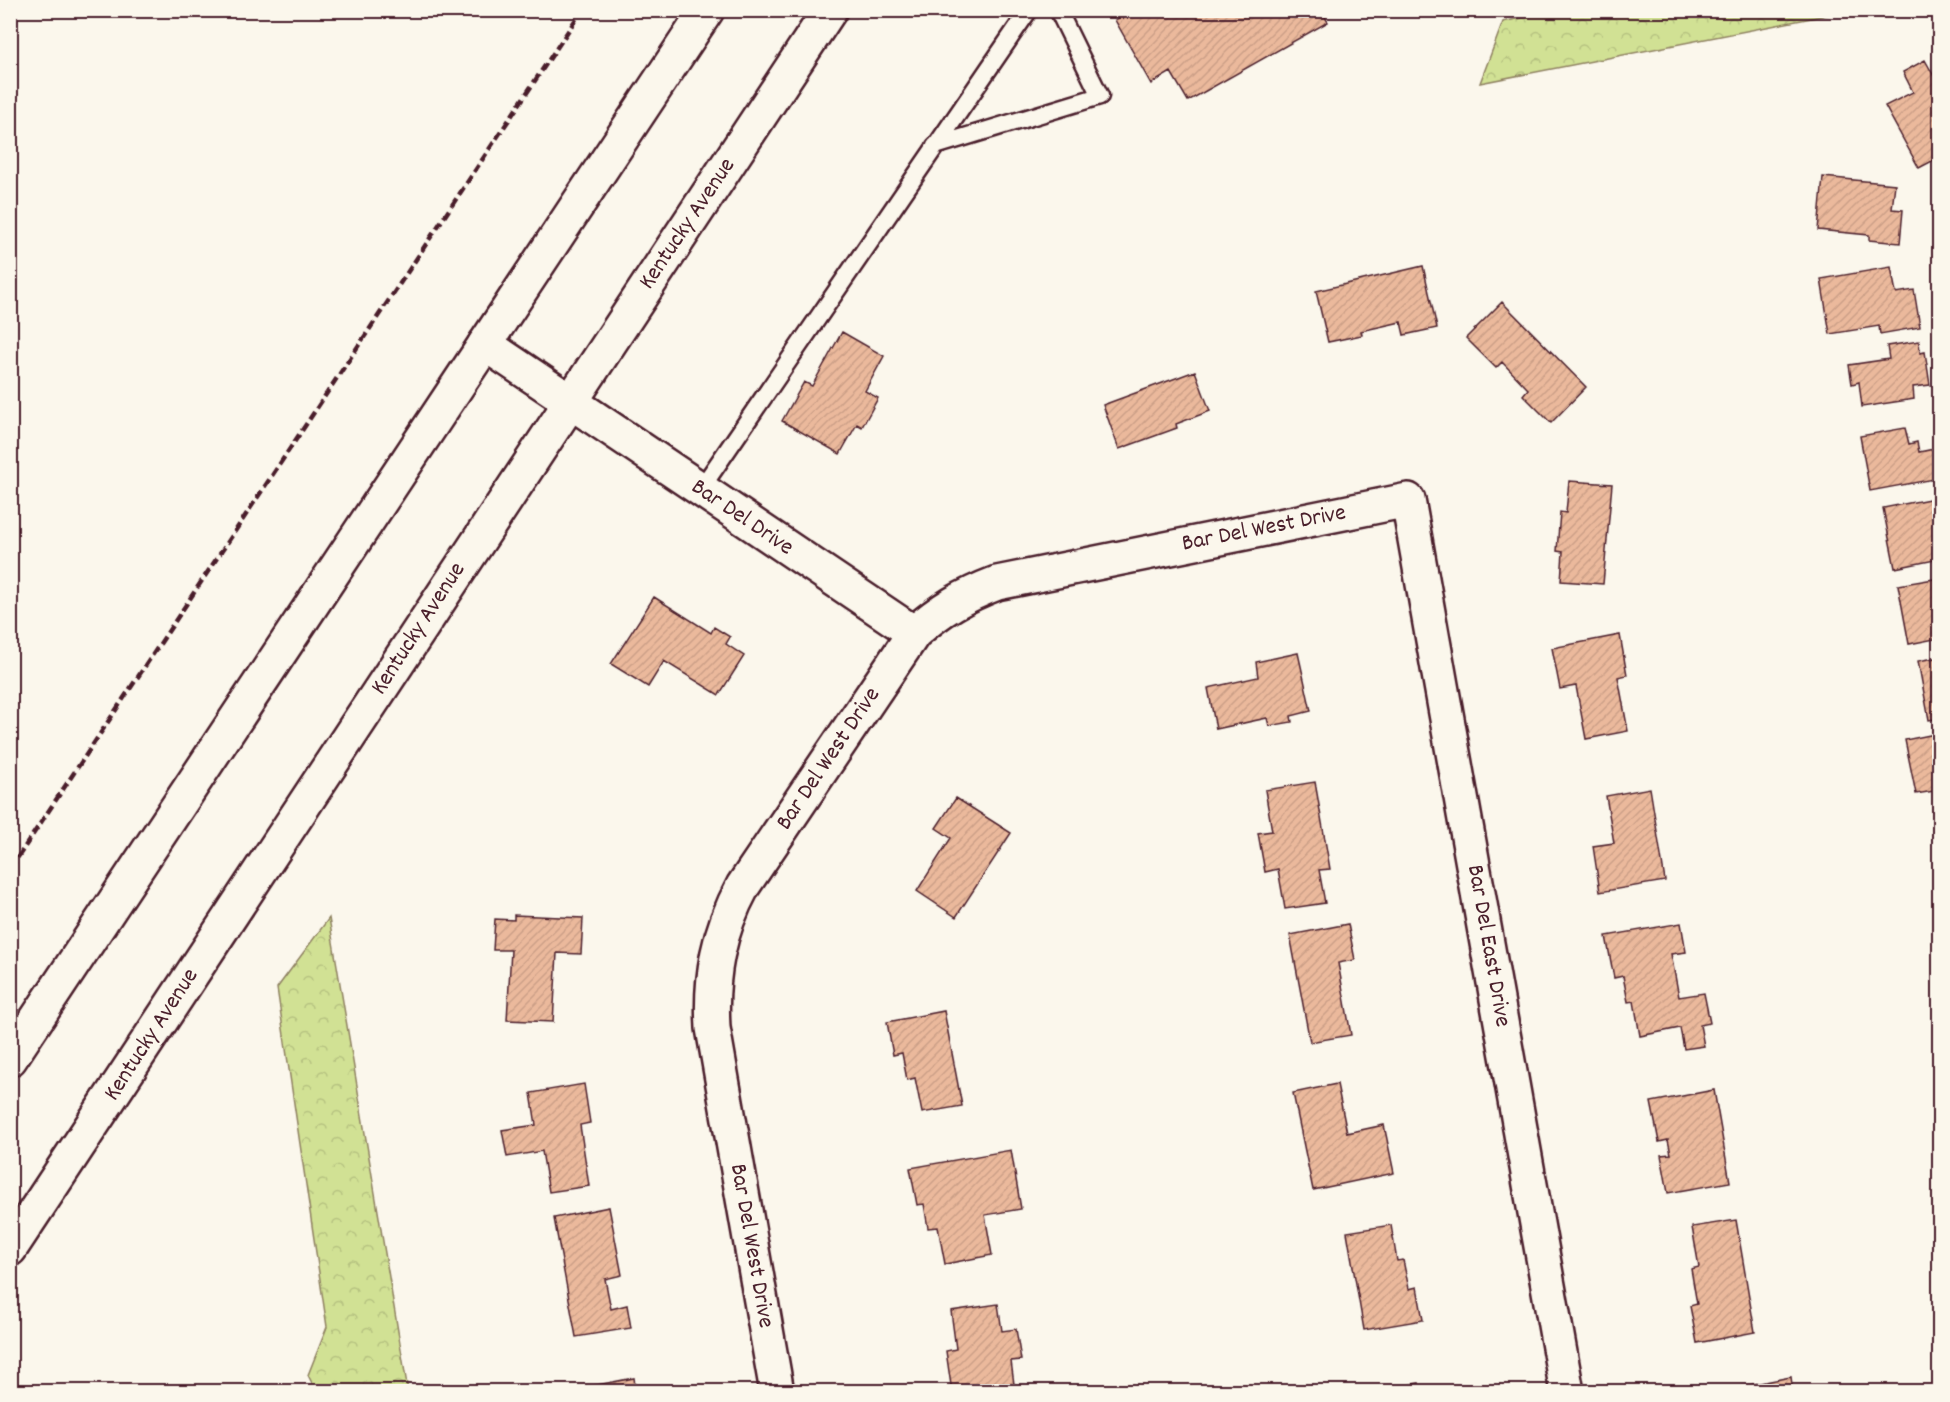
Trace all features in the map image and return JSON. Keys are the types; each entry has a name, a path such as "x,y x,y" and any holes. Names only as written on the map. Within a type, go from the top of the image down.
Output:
{"street":[{"path":"10,1059 707,10"},
{"name":"Kentucky Avenue","path":"10,1249 830,10"},
{"path":"485,345 570,402"},
{"name":"Bar Del Drive","path":"570,402 914,633"},
{"name":"Bar Del West Drive","path":"777,1392 713,1028 712,996 718,948 736,900 748,879 914,633 963,596 997,583 1408,500"},
{"name":"Bar Del East Drive","path":"1408,500 1567,1392"}],"lane":[{"path":"700,490 1029,10"},
{"path":"935,146 1100,96 1058,10"}],"green space":[{"path":"1557,10 1848,11 1480,83 1503,22"},
{"path":"329,918 408,1391 316,1391 308,1375 327,1327 277,988"}],"building":[{"path":"1131,10 1321,10 1328,22 1188,101 1171,72 1151,84 1115,20"},
{"path":"1925,60 1940,87 1940,145 1935,147 1940,157 1919,168 1885,106 1913,92 1903,72"},
{"path":"1823,177 1895,184 1892,209 1903,210 1900,243 1869,240 1869,235 1818,230"},
{"path":"1423,266 1437,328 1404,335 1401,322 1361,331 1362,335 1328,342 1316,291"},
{"path":"1891,267 1896,293 1914,290 1920,327 1880,334 1879,326 1830,334 1821,279"},
{"path":"1502,302 1586,387 1551,423 1523,395 1528,389 1502,362 1496,368 1466,338"},
{"path":"842,332 884,356 865,391 878,398 862,427 857,424 840,454 782,421 804,382 812,386"},
{"path":"1919,341 1920,353 1925,352 1930,385 1913,387 1914,399 1862,407 1859,382 1852,384 1849,365 1889,359 1887,346"},
{"path":"1195,371 1210,411 1176,424 1177,428 1119,449 1103,405"},
{"path":"1905,428 1909,444 1917,442 1919,452 1939,448 1940,478 1870,491 1860,436"},
{"path":"1569,481 1612,484 1603,584 1561,581 1563,552 1557,551 1560,512 1566,513"},
{"path":"1940,497 1940,559 1895,568 1883,508"},
{"path":"1940,578 1940,638 1909,644 1898,585"},
{"path":"654,597 711,633 714,627 730,637 726,644 744,656 719,695 664,661 648,687 611,664"},
{"path":"1620,635 1627,675 1618,677 1628,731 1586,739 1576,686 1560,689 1552,648"},
{"path":"1298,653 1311,711 1291,716 1292,722 1269,726 1267,718 1216,729 1208,688 1258,677 1256,662"},
{"path":"1940,657 1940,718 1929,720 1918,661"},
{"path":"1940,733 1940,790 1916,794 1905,740"},
{"path":"1315,782 1330,869 1319,870 1325,903 1285,909 1278,869 1265,872 1258,833 1272,831 1265,790"},
{"path":"1650,788 1665,881 1600,892 1593,846 1614,843 1606,796"},
{"path":"956,798 1011,833 956,917 917,891 951,838 936,828"},
{"path":"514,915 583,918 581,954 557,953 553,1022 507,1020 511,950 493,950 495,919 514,920"},
{"path":"1681,923 1686,952 1671,954 1679,997 1704,993 1710,1023 1700,1025 1704,1046 1684,1049 1680,1028 1640,1036 1634,1001 1628,1002 1623,976 1614,978 1606,936"},
{"path":"1348,924 1355,960 1338,963 1351,1035 1310,1042 1290,935"},
{"path":"944,1011 962,1106 922,1113 915,1078 907,1080 902,1053 893,1055 887,1022"},
{"path":"584,1084 590,1123 580,1125 589,1186 549,1192 542,1151 507,1157 502,1130 536,1125 531,1093"},
{"path":"1337,1084 1347,1133 1384,1125 1394,1173 1313,1190 1293,1093"},
{"path":"1714,1090 1730,1182 1668,1193 1661,1155 1671,1154 1668,1140 1659,1142 1651,1102"},
{"path":"1011,1150 1021,1209 985,1215 992,1255 945,1264 938,1227 928,1228 924,1204 917,1205 910,1168"},
{"path":"609,1207 622,1275 605,1279 611,1309 627,1305 631,1328 576,1337 554,1218"},
{"path":"1736,1220 1755,1332 1697,1343 1690,1306 1697,1304 1691,1269 1699,1267 1692,1227"},
{"path":"1391,1225 1397,1261 1403,1260 1409,1289 1417,1287 1423,1320 1364,1330 1347,1232"},
{"path":"998,1304 1002,1331 1016,1329 1021,1360 1011,1361 1015,1392 952,1392 946,1351 956,1349 951,1311"},
{"path":"1791,1377 1793,1392 1713,1392"},
{"path":"634,1378 636,1392 577,1392 576,1389"},
{"path":"1419,1383 1420,1392 1381,1392 1380,1390"}],"railway":[{"path":"10,869 582,10"}]}
